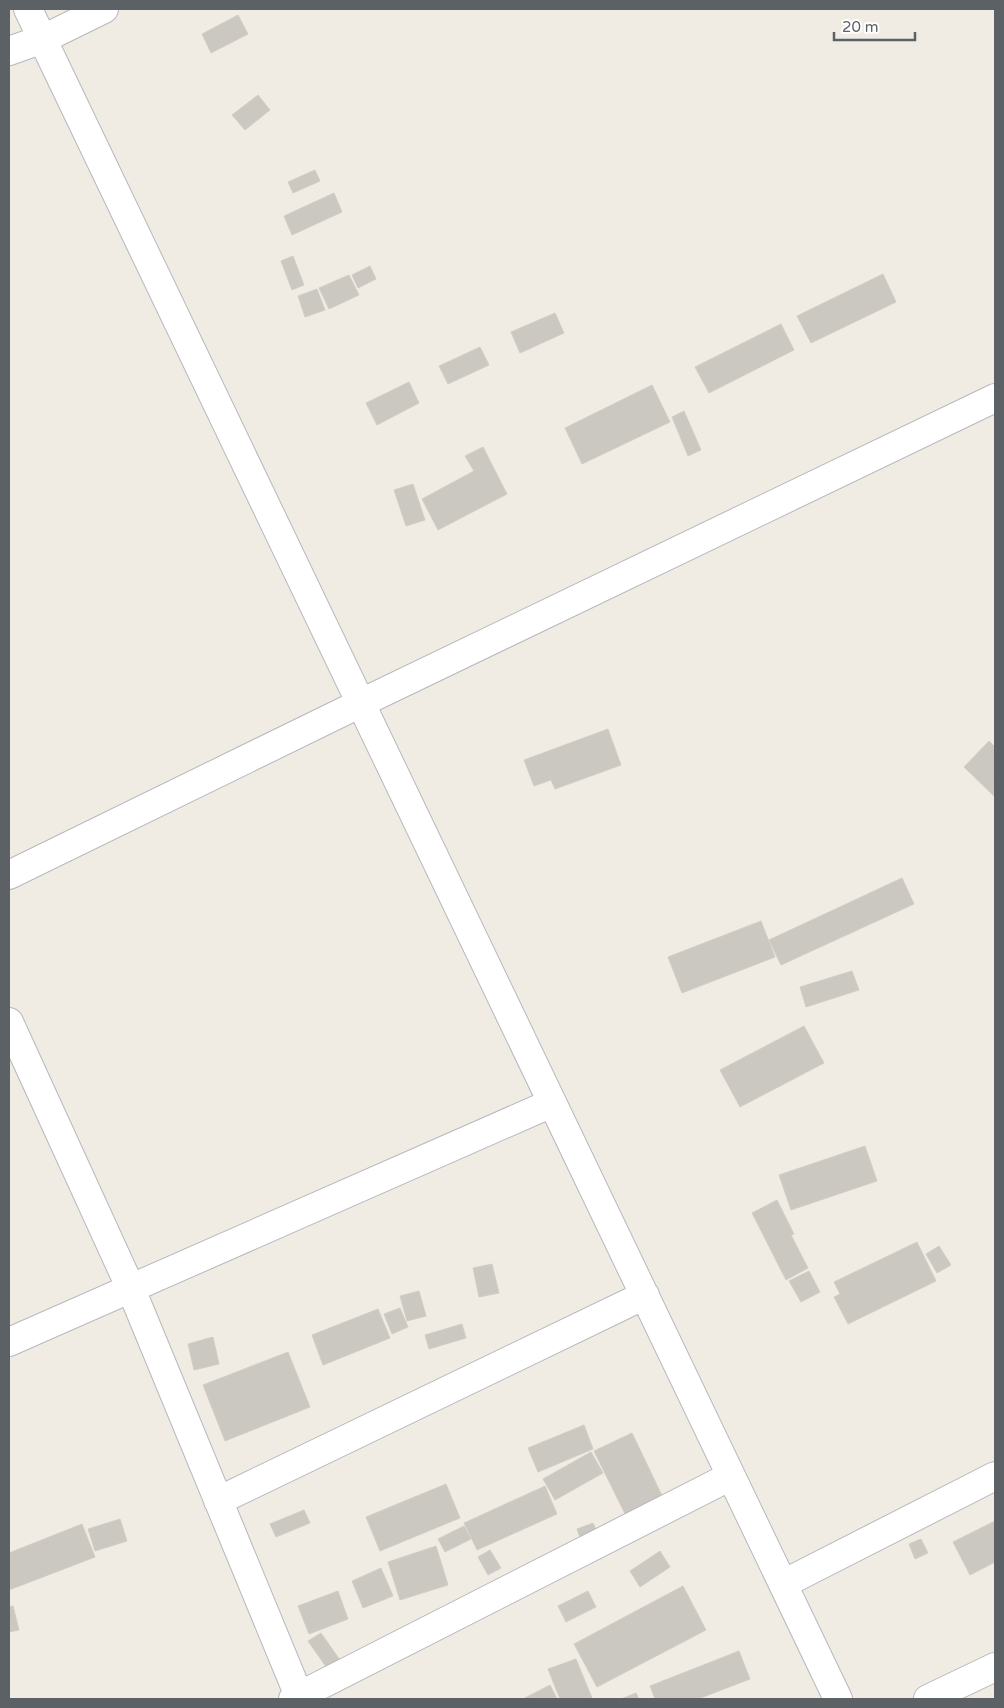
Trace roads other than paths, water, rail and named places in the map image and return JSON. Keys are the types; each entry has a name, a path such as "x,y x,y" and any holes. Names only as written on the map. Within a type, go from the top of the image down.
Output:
{"street":[{"path":"28,9 838,1699"},
{"path":"9,51 42,39 104,9"},
{"path":"9,875 361,703 995,398"},
{"path":"9,1022 131,1288 296,1698 731,1476"},
{"path":"9,1342 552,1103"},
{"path":"218,1501 645,1295"},
{"path":"783,1584 995,1476"},
{"path":"928,1699 995,1666"}]}
